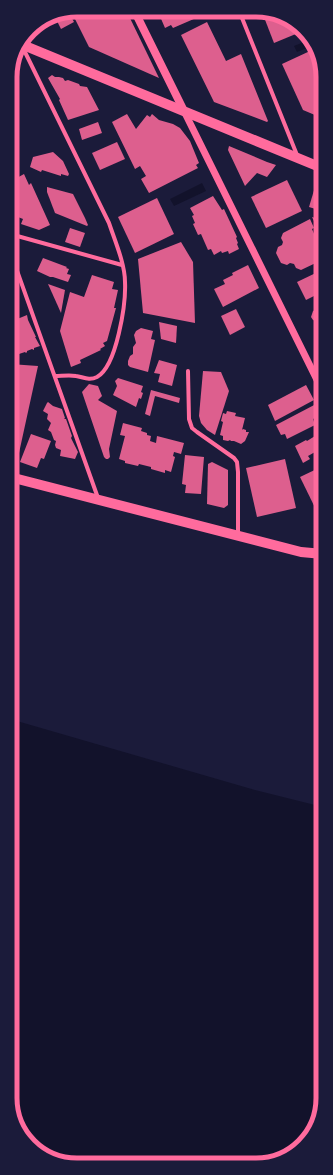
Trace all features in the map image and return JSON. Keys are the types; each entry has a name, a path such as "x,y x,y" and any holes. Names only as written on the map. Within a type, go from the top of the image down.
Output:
{"main road":[{"path":"137,17 184,111"},
{"path":"25,46 316,166"},
{"path":"17,479 301,552 316,553"}],"street":[{"path":"242,17 298,158"},
{"path":"24,49 109,223 118,250 125,282 119,335 112,356 103,372 96,378 86,379 76,376 55,376"},
{"path":"184,111 316,380"},
{"path":"17,236 122,266"},
{"path":"17,270 99,501"},
{"path":"188,371 189,419 192,428 234,458 237,462 238,536"}],"shaded area":[{"path":"305,42 308,48 297,52 294,46"},
{"path":"202,183 206,191 174,206 170,199"},
{"path":"17,721 255,790 316,805 316,1102 314,1114 308,1128 296,1143 286,1150 268,1157 256,1158 77,1158 65,1157 40,1146 29,1135 25,1128 18,1110 17,1098"}],"building":[{"path":"71,17 74,22 61,29 57,21"},
{"path":"74,17 129,17 159,78 89,47"},
{"path":"160,17 198,17 173,28 171,25 165,28"},
{"path":"264,18 275,20 286,25 293,29 297,34 274,43"},
{"path":"207,22 226,61 241,54 268,121 267,122 214,102 181,35"},
{"path":"310,51 315,65 316,115 303,110 282,64"},
{"path":"52,75 63,78 65,81 68,80 79,84 80,86 87,87 99,110 68,120 59,100 60,99 48,78"},
{"path":"127,114 136,129 147,115 150,117 152,114 159,120 173,124 180,128 190,141 199,163 196,165 198,168 149,193 141,179 146,176 140,166 135,169 112,122"},
{"path":"98,122 102,133 82,140 79,129"},
{"path":"117,142 125,159 100,170 92,153"},
{"path":"229,146 276,165 267,177 257,173 245,186 228,150"},
{"path":"53,152 63,161 69,174 68,176 61,174 61,176 42,170 41,172 30,167 33,157"},
{"path":"24,174 29,185 31,183 50,225 39,230 21,224 23,219 18,217 17,210 17,178"},
{"path":"287,180 302,211 266,228 251,197"},
{"path":"47,187 73,194 88,225 87,226 55,213 47,192"},
{"path":"315,187 316,187 316,209 309,207"},
{"path":"213,196 222,210 224,209 237,237 239,249 229,254 228,251 222,253 221,251 214,255 211,249 208,250 201,234 198,235 193,224 195,223 192,216 194,215 190,208"},
{"path":"157,198 174,234 135,253 118,217"},
{"path":"312,217 316,218 316,225"},
{"path":"310,219 314,228 312,229 316,237 316,263 301,270 296,268 294,264 290,263 287,265 281,263 276,253 278,247 282,245 283,242 281,238 283,233"},
{"path":"70,228 85,233 80,247 65,242"},
{"path":"181,242 193,262 195,323 143,313 138,259"},
{"path":"43,258 67,267 66,268 69,269 67,274 71,275 68,282 50,277 37,271"},
{"path":"248,265 259,288 223,307 214,289 225,284 223,280 233,275 232,273"},
{"path":"316,273 316,295 306,300 297,282"},
{"path":"92,275 114,282 112,289 118,290 114,308 116,308 107,341 103,343 105,346 100,349 101,350 80,360 81,363 71,367 60,331 70,292 84,297"},
{"path":"48,284 65,290 61,313"},
{"path":"236,309 245,327 230,335 221,316"},
{"path":"316,310 316,321 311,317 313,311"},
{"path":"27,315 40,346 34,348 34,350 32,349 26,353 19,354 17,350 17,319"},
{"path":"159,322 177,326 176,343 161,339"},
{"path":"141,328 153,331 151,339 155,340 148,372 130,367 128,365 130,356 133,354 133,347 136,343 134,335 136,331"},
{"path":"159,360 177,365 172,386 158,382 160,374 154,373"},
{"path":"17,364 38,366 19,453 17,454"},
{"path":"203,371 221,372 229,391 215,435 207,430 201,423 199,416"},
{"path":"118,378 143,386 141,399 139,398 136,407 113,395 117,386 115,381"},
{"path":"89,384 98,386 102,396 98,400 117,411 109,449 110,457 108,459 104,457 82,392"},
{"path":"306,385 314,400 275,421 268,405"},
{"path":"151,390 180,398 179,403 155,396 150,416 145,414"},
{"path":"48,402 53,406 62,409 64,419 66,419 72,436 71,438 78,452 75,459 60,456 61,450 56,448 56,441 54,440 51,432 48,430 51,423 47,419 48,414 43,411"},
{"path":"316,404 316,418 313,419 315,425 287,439 285,434 281,435 276,425"},
{"path":"227,411 236,413 235,416 245,418 242,430 243,429 246,430 246,432 249,432 245,441 241,444 230,440 223,440 223,436 220,435 223,422 221,421 223,413 226,414"},
{"path":"123,423 142,428 141,431 151,436 150,441 156,443 157,436 184,443 181,454 174,452 173,456 175,457 171,472 165,470 165,473 139,464 138,466 125,463 125,461 119,459 125,436 120,435"},
{"path":"31,434 51,441 44,459 41,458 37,468 20,462"},
{"path":"316,435 316,454 315,452 308,456 310,459 303,463 295,446 306,440 307,441"},
{"path":"185,455 204,457 201,494 185,493 186,485 182,484"},
{"path":"285,459 296,508 257,517 246,468"},
{"path":"212,462 228,470 228,505 224,508 207,504 208,464"},
{"path":"316,469 316,510 300,477"}]}
